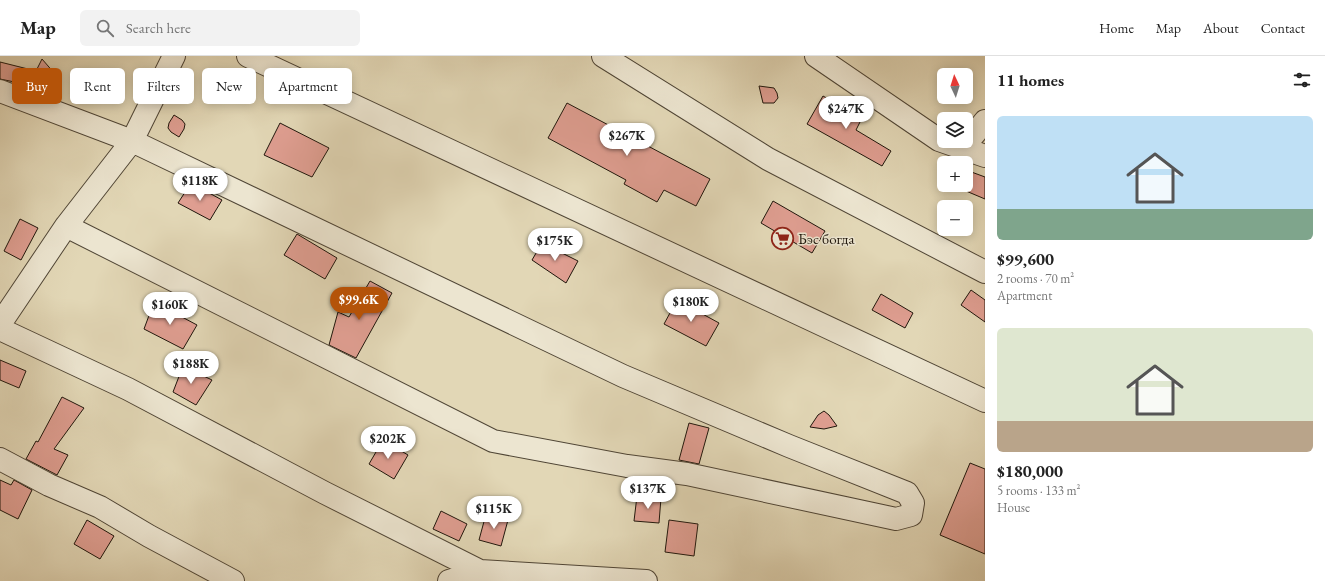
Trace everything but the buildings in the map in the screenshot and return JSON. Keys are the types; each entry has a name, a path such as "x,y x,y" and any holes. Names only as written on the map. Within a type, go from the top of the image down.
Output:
{"street":[{"path":"0,324 66,226 132,141 174,56"},
{"path":"248,56 985,401"},
{"path":"603,56 768,159 985,272"},
{"path":"816,56 938,140 985,156"},
{"path":"0,91 132,141 623,376 908,494 913,503 911,515 896,519 687,474 627,466 493,441 66,226"},
{"path":"962,149 985,121"},
{"path":"0,329 128,389 480,571"},
{"path":"0,459 49,485 100,507 233,581"},
{"path":"449,581 480,571 646,581"}],"place":[{"name":"Бэс богда","path":"783,238"}]}
